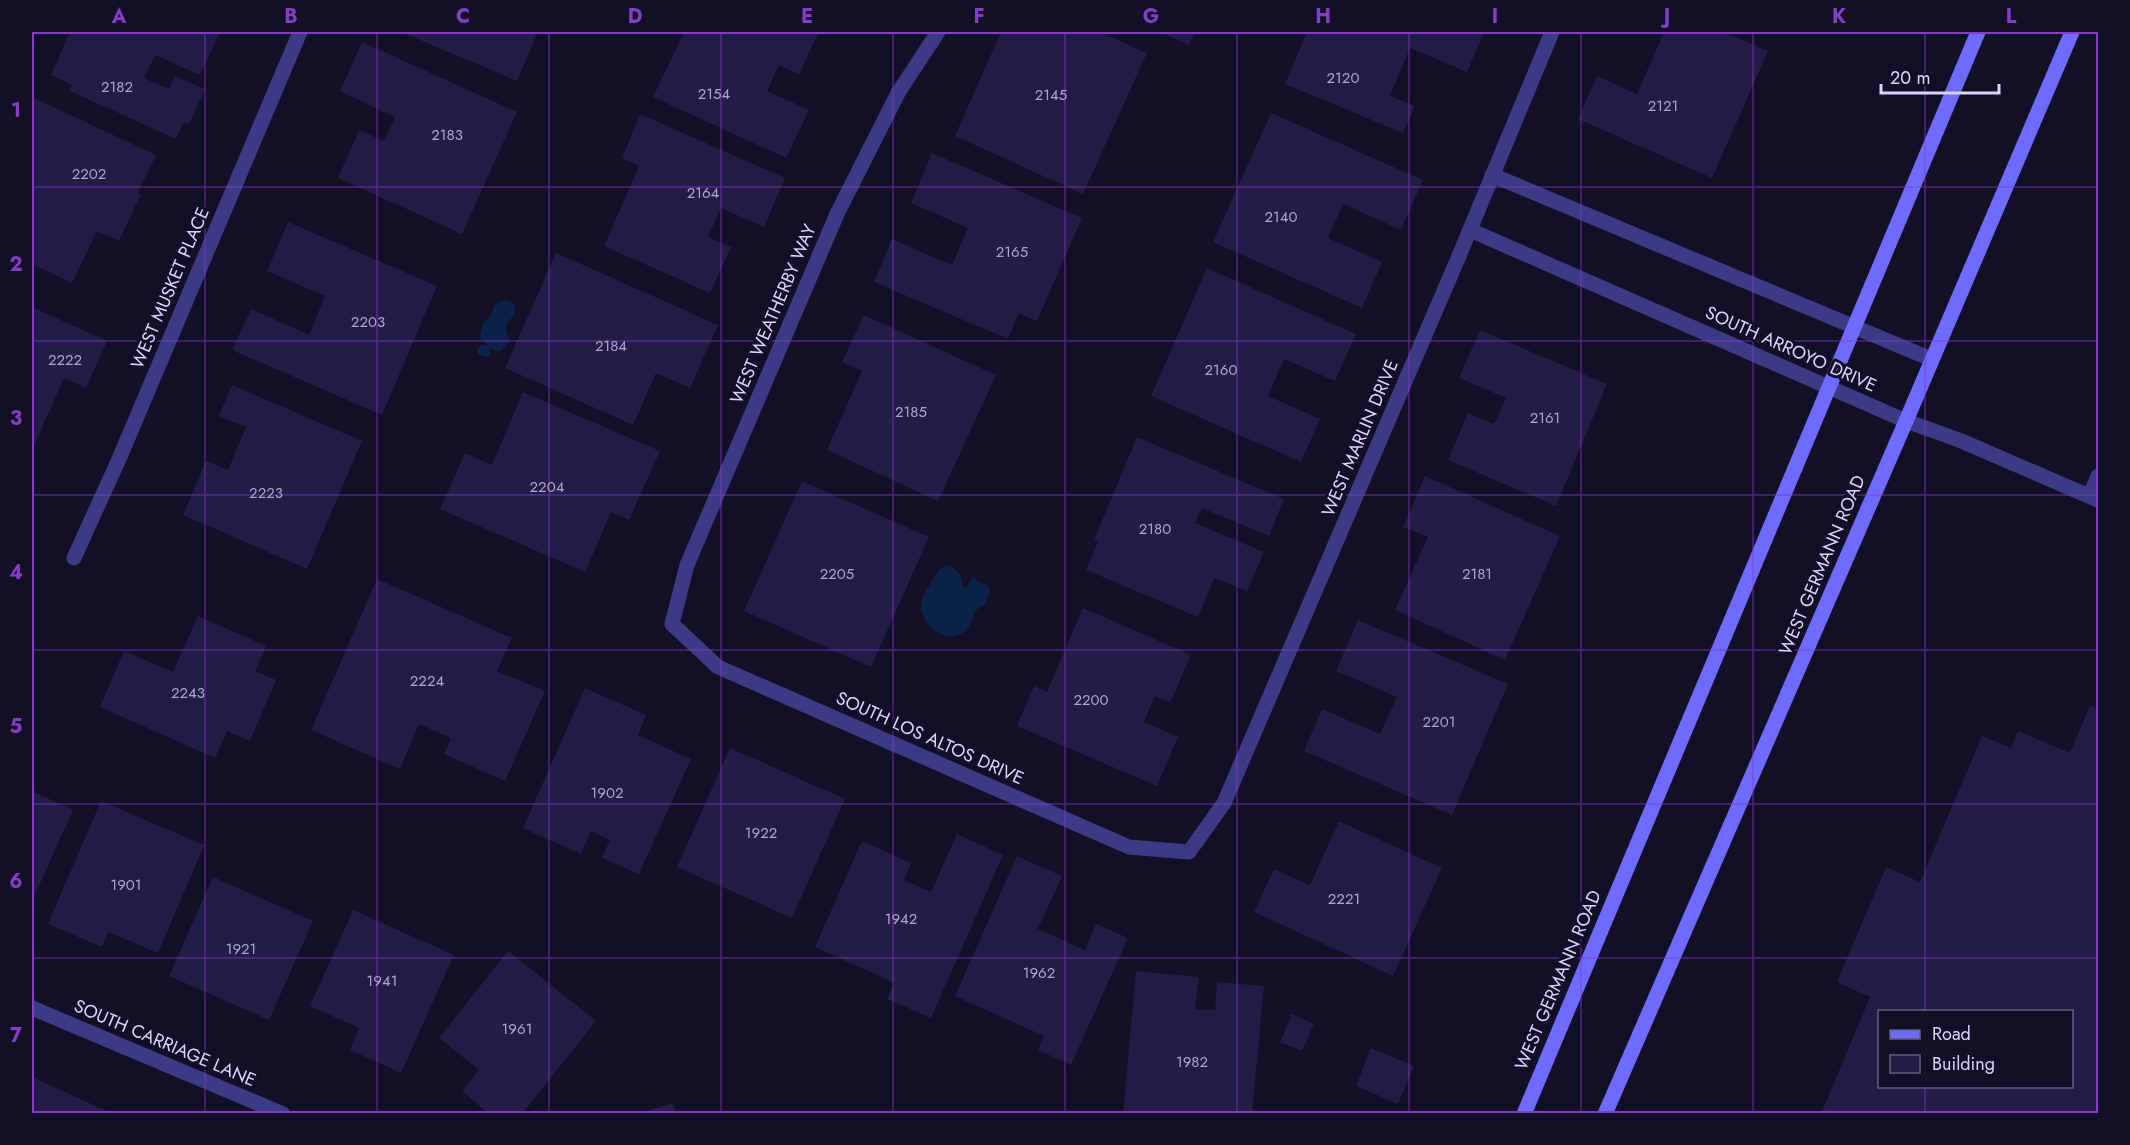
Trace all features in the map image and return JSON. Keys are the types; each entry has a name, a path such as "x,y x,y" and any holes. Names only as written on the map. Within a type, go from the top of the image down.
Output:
{"main road":[{"name":"WEST GERMANN ROAD","path":"1524,1113 1978,32"},
{"name":"WEST GERMANN ROAD","path":"1605,1113 1906,421 2072,32"}],"street":[{"name":"WEST MUSKET PLACE","path":"74,558 119,459 300,32"},
{"name":"WEST WEATHERBY WAY","path":"672,624 687,565 837,214 898,93 938,32"},
{"name":"WEST MARLIN DRIVE","path":"1189,852 1224,803 1470,230 1551,32"},
{"path":"1492,176 1931,359"},
{"name":"SOUTH ARROYO DRIVE","path":"1470,230 1906,421 1959,440 2094,497"},
{"path":"2094,497 2098,476"},
{"name":"SOUTH LOS ALTOS DRIVE","path":"672,624 718,666 740,676 1129,847 1189,852"},
{"name":"SOUTH CARRIAGE LANE","path":"32,1008 283,1113"}],"water":[{"path":"506,300 512,302 515,309 514,315 506,326 510,341 501,351 495,351 489,347 490,355 486,357 478,354 477,350 482,344 485,346 487,344 481,340 480,336 483,322 491,316 495,304"},
{"path":"948,565 958,573 962,585 966,587 973,577 979,583 987,584 990,591 986,603 975,611 967,629 958,635 951,636 937,632 931,627 922,614 921,607 925,593 936,573"}],"building":[{"path":"70,32 213,32 219,34 200,75 155,55 144,78 169,89 175,76 205,89 189,124 183,123 176,139 70,91 72,85 51,75"},
{"path":"401,32 538,32 517,81"},
{"path":"684,32 819,32 799,74 779,65 767,91 809,110 786,158 653,97"},
{"path":"1001,32 1099,32 1147,53 1083,194 955,136"},
{"path":"1160,32 1195,32 1189,45"},
{"path":"1307,32 1484,32 1467,72 1410,48 1390,96 1415,106 1403,133 1285,84"},
{"path":"1664,32 1724,32 1768,51 1712,178 1578,119 1597,76 1637,94"},
{"path":"362,42 517,112 462,234 338,178 359,130 384,141 395,117 340,91"},
{"path":"32,97 156,155 119,241 97,231 72,283 32,264"},
{"path":"1271,113 1423,180 1401,230 1343,204 1328,238 1382,262 1362,308 1213,242"},
{"path":"640,114 785,178 764,227 721,208 708,237 731,247 710,293 604,246 639,166 622,158"},
{"path":"932,153 1082,218 1037,321 1019,313 1008,339 874,282 892,239 952,265 968,228 911,203"},
{"path":"288,222 437,286 382,415 232,350 251,309 309,335 325,296 267,271"},
{"path":"556,253 718,325 690,388 656,373 633,425 505,368"},
{"path":"1207,268 1356,334 1335,381 1284,359 1268,396 1320,419 1301,462 1151,396"},
{"path":"32,307 107,341 86,388 64,378 32,450"},
{"path":"864,315 996,375 938,501 827,450 862,371 842,362"},
{"path":"1480,330 1607,384 1556,506 1448,460 1468,413 1494,424 1506,398 1459,378"},
{"path":"232,385 362,441 307,569 183,515 206,461 228,470 246,427 219,416"},
{"path":"523,392 660,451 629,520 611,512 585,572 440,509 465,453 492,465"},
{"path":"1137,437 1284,499 1269,536 1202,508 1195,523 1264,552 1247,591 1214,578 1198,617 1086,570 1098,542 1094,540"},
{"path":"1425,476 1560,536 1505,660 1395,610 1428,537 1403,527"},
{"path":"802,481 929,537 871,667 744,611"},
{"path":"377,579 512,638 497,671 545,691 505,781 444,754 451,738 419,724 400,769 311,730"},
{"path":"1083,608 1191,655 1170,703 1155,696 1144,722 1178,737 1157,786 1017,726 1034,686 1047,692"},
{"path":"198,616 266,646 255,671 276,680 250,741 227,731 215,758 100,707 124,651 173,672"},
{"path":"1358,620 1508,684 1452,815 1304,751 1322,709 1380,734 1397,697 1336,671"},
{"path":"585,688 646,715 638,735 691,759 639,874 602,858 610,840 591,831 581,854 523,828"},
{"path":"2090,705 2098,709 2098,1114 1821,1114 1870,997 1837,982 1886,867 1920,882 1982,736 2011,748 2018,731 2070,753"},
{"path":"730,748 845,799 792,918 677,867"},
{"path":"32,791 73,810 33,899 32,898"},
{"path":"101,801 204,845 158,953 108,932 102,947 48,924"},
{"path":"1339,821 1442,868 1393,976 1254,912 1274,869 1310,885"},
{"path":"957,834 1003,855 931,1018 887,999 895,983 815,947 862,841 911,863 904,880 931,892"},
{"path":"1017,856 1062,876 1038,929 1085,950 1096,924 1128,938 1071,1065 1038,1050 1044,1036 955,996"},
{"path":"213,877 313,921 269,1020 169,976"},
{"path":"353,910 454,955 401,1073 350,1050 359,1028 310,1006"},
{"path":"508,951 596,1021 522,1114 489,1114 462,1091 479,1070 439,1038"},
{"path":"1136,971 1199,977 1195,1009 1215,1010 1217,982 1264,986 1252,1114 1123,1114"},
{"path":"1292,1014 1314,1024 1302,1051 1280,1042"},
{"path":"1371,1048 1414,1066 1398,1104 1356,1086"},
{"path":"32,1077 107,1111 106,1114 32,1114"},
{"path":"673,1103 676,1114 639,1114 639,1113"}]}
